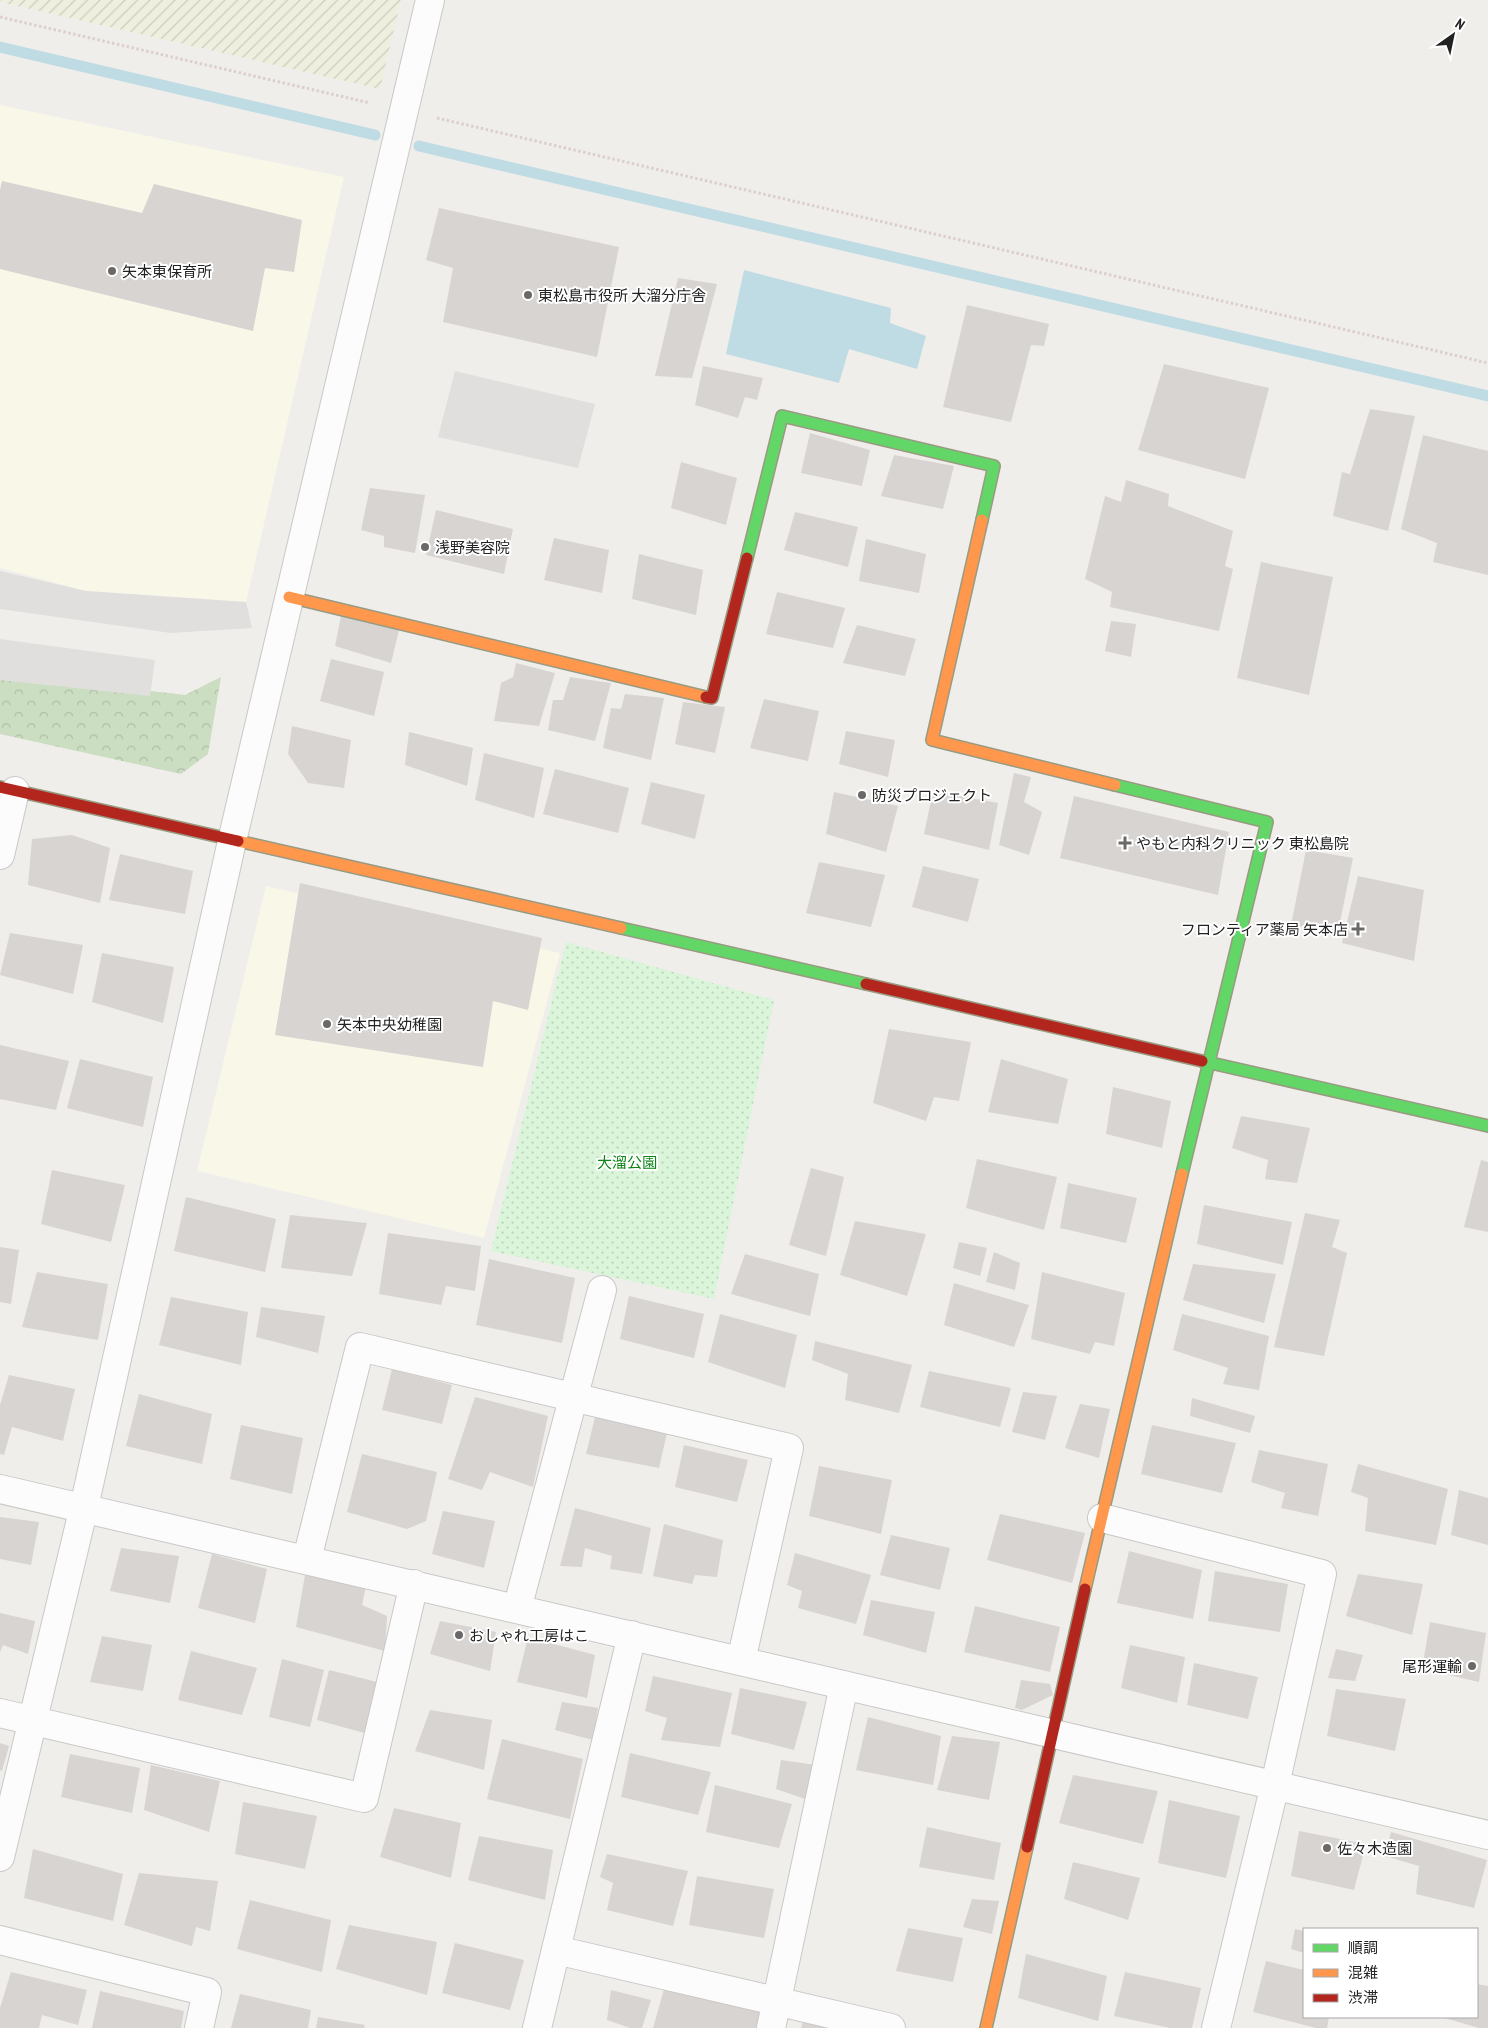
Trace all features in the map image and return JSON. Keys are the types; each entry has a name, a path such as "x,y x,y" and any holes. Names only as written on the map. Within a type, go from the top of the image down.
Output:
{"street":[{"path":"0,1857 84,1507 232,841 430,0"},
{"path":"289,597 712,698 782,416 994,466 932,740 1267,822 1208,1063 1052,1733 986,2028"},
{"path":"0,855 8,789 1488,1126"},
{"path":"517,1609 602,1290"},
{"path":"307,1559 360,1347 573,1399 789,1448 741,1660"},
{"path":"0,1489 1488,1835"},
{"path":"1102,1518 1322,1574 1275,1785 1216,2028"},
{"path":"0,1713 364,1798 414,1584"},
{"path":"537,2028 632,1635"},
{"path":"771,2028 844,1685"},
{"path":"0,1940 208,1992 199,2028"},
{"path":"556,1950 891,2028"}],"path":[{"path":"0,17 1488,363"}],"shaded area":[{"path":"0,105 344,177 246,602 86,591 0,568"},
{"path":"455,371 595,404 578,468 438,437"},
{"path":"0,571 86,591 246,602 252,628 171,633 0,609"},
{"path":"0,639 155,660 150,696 0,680"},
{"path":"266,886 560,953 484,1238 197,1171"}],"green space":[{"path":"0,0 401,0 380,89 0,2"},
{"path":"0,673 185,695 221,677 208,754 181,774 0,734"},
{"name":"大溜公園","path":"566,942 774,1000 714,1299 491,1251"}],"water":[{"path":"744,270 891,308 890,323 926,336 917,369 849,349 839,383 726,354"}],"building":[{"path":"2,181 142,213 154,184 302,220 294,272 265,268 253,331 0,269 0,190"},
{"name":"東松島市役所 大溜分庁舎","path":"439,208 619,247 597,357 443,322 453,268 426,260"},
{"path":"678,278 717,284 692,378 655,376"},
{"path":"967,305 1049,324 1044,346 1031,345 1011,422 943,407"},
{"path":"1164,364 1269,388 1245,479 1138,450"},
{"path":"703,366 763,378 757,400 745,397 738,418 695,405"},
{"path":"1370,409 1415,416 1388,531 1333,516 1342,472 1350,474"},
{"path":"810,433 870,450 862,486 801,473"},
{"path":"1423,435 1488,451 1488,575 1433,562 1437,543 1401,529"},
{"path":"894,455 954,466 943,509 881,496"},
{"path":"681,462 737,478 726,525 671,508"},
{"path":"1126,480 1169,494 1168,506 1233,531 1225,566 1233,569 1219,631 1110,607 1112,592 1085,579 1105,496 1121,502"},
{"path":"370,488 425,495 415,553 384,547 384,536 361,530"},
{"path":"436,510 513,529 504,574 426,555"},
{"path":"795,512 858,527 848,567 784,550"},
{"path":"554,538 609,550 602,593 544,580"},
{"path":"866,539 926,554 919,593 859,581"},
{"path":"639,554 703,570 696,615 632,599"},
{"path":"1261,562 1333,577 1309,695 1237,678"},
{"path":"777,592 845,608 833,648 766,634"},
{"path":"341,616 399,630 391,663 335,646"},
{"path":"1111,621 1136,624 1131,657 1105,651"},
{"path":"857,625 916,639 905,676 843,663"},
{"path":"331,659 384,672 374,716 320,701"},
{"path":"516,663 555,673 539,726 494,721 501,683 513,677"},
{"path":"570,677 611,683 595,741 548,730 553,700 563,700"},
{"path":"625,694 664,698 651,760 603,748 611,708 621,709"},
{"path":"764,699 819,711 808,761 750,748"},
{"path":"683,702 725,707 715,753 675,744"},
{"path":"292,726 351,740 344,788 308,783 288,754"},
{"path":"846,731 895,740 888,777 839,764"},
{"path":"409,732 473,748 467,786 405,765"},
{"path":"484,753 544,768 534,818 475,800"},
{"path":"555,769 629,788 618,833 543,814"},
{"path":"1014,773 1031,777 1024,802 1042,812 1029,855 999,845"},
{"path":"651,782 705,795 695,839 641,824"},
{"path":"933,791 998,803 989,850 924,834"},
{"path":"834,792 898,806 886,852 826,834"},
{"path":"1074,796 1229,832 1218,895 1060,858"},
{"path":"72,835 110,848 100,903 28,885 32,839"},
{"path":"1306,850 1353,858 1338,932 1291,925"},
{"path":"120,854 193,871 185,914 109,900"},
{"path":"819,862 885,875 871,927 806,913"},
{"path":"923,866 979,879 968,922 912,907"},
{"path":"1358,876 1424,890 1414,961 1342,943"},
{"path":"300,883 542,938 528,1010 493,1001 483,1067 275,1035"},
{"path":"10,933 83,945 73,994 0,975"},
{"path":"102,953 174,967 163,1023 92,1002"},
{"path":"889,1029 971,1042 959,1101 934,1097 926,1121 873,1103"},
{"path":"0,1045 69,1061 56,1110 0,1099"},
{"path":"80,1059 153,1077 143,1127 67,1108"},
{"path":"1001,1059 1068,1079 1058,1124 988,1112"},
{"path":"1113,1087 1171,1101 1162,1148 1106,1134"},
{"path":"1241,1116 1310,1128 1297,1183 1265,1179 1268,1160 1232,1148"},
{"path":"977,1159 1057,1177 1044,1230 966,1208"},
{"path":"1481,1160 1488,1162 1488,1232 1464,1227"},
{"path":"811,1168 844,1177 826,1256 789,1245"},
{"path":"52,1170 125,1185 111,1242 41,1224"},
{"path":"1068,1183 1137,1198 1126,1243 1060,1228"},
{"path":"186,1197 276,1219 265,1272 174,1251"},
{"path":"1204,1205 1292,1222 1283,1265 1197,1244"},
{"path":"1305,1213 1340,1220 1332,1247 1347,1253 1324,1356 1274,1347"},
{"path":"290,1215 367,1223 352,1276 281,1268"},
{"path":"855,1221 926,1234 907,1296 840,1275"},
{"path":"388,1233 481,1246 475,1291 446,1286 441,1305 379,1294"},
{"path":"959,1242 987,1248 980,1276 953,1268"},
{"path":"0,1247 19,1250 11,1304 0,1302"},
{"path":"994,1252 1020,1263 1015,1290 986,1282"},
{"path":"745,1254 819,1274 810,1316 731,1294"},
{"path":"489,1259 575,1278 562,1343 476,1325"},
{"path":"1193,1264 1276,1274 1264,1323 1183,1300"},
{"path":"37,1272 108,1284 98,1340 22,1327"},
{"path":"1042,1272 1125,1293 1114,1346 1095,1342 1090,1354 1031,1339"},
{"path":"954,1283 1029,1305 1014,1347 944,1325"},
{"path":"629,1296 704,1314 694,1358 620,1339"},
{"path":"171,1297 248,1312 241,1365 159,1345"},
{"path":"261,1307 325,1316 318,1353 256,1337"},
{"path":"720,1314 797,1335 785,1388 708,1362"},
{"path":"1182,1314 1269,1336 1259,1390 1223,1384 1228,1368 1173,1350"},
{"path":"815,1341 912,1365 899,1413 845,1400 848,1374 812,1360"},
{"path":"392,1369 452,1385 442,1424 382,1410"},
{"path":"929,1371 1011,1388 1000,1427 920,1407"},
{"path":"9,1375 75,1389 63,1441 12,1427 4,1455 0,1454 0,1405"},
{"path":"1023,1392 1057,1396 1045,1440 1012,1432"},
{"path":"139,1394 212,1414 202,1464 126,1446"},
{"path":"475,1397 548,1416 533,1487 490,1472 482,1490 448,1479"},
{"path":"1192,1398 1255,1416 1250,1433 1190,1416"},
{"path":"1080,1404 1110,1409 1099,1458 1065,1448"},
{"path":"595,1417 667,1433 659,1468 586,1454"},
{"path":"241,1425 303,1438 292,1494 230,1479"},
{"path":"1152,1425 1236,1443 1222,1493 1141,1474"},
{"path":"684,1445 748,1460 737,1502 675,1487"},
{"path":"1259,1450 1328,1464 1318,1516 1281,1508 1285,1493 1251,1482"},
{"path":"362,1454 437,1472 426,1521 407,1529 347,1512"},
{"path":"1358,1464 1448,1489 1436,1545 1365,1531 1368,1498 1351,1492"},
{"path":"819,1466 892,1480 881,1534 809,1516"},
{"path":"1459,1490 1488,1498 1488,1545 1451,1535"},
{"path":"575,1508 651,1528 642,1574 610,1569 612,1556 585,1548 582,1567 560,1566"},
{"path":"443,1511 495,1521 484,1568 432,1554"},
{"path":"1000,1514 1085,1533 1072,1583 987,1560"},
{"path":"0,1517 39,1522 31,1565 0,1559"},
{"path":"664,1524 723,1540 717,1577 695,1575 692,1584 653,1576"},
{"path":"891,1535 950,1548 940,1590 880,1575"},
{"path":"121,1548 179,1556 170,1603 110,1591"},
{"path":"1129,1551 1202,1570 1193,1619 1117,1603"},
{"path":"795,1553 871,1575 856,1624 798,1608 802,1591 787,1585"},
{"path":"212,1554 267,1569 255,1623 198,1608"},
{"path":"1215,1571 1288,1584 1280,1632 1208,1621"},
{"path":"1358,1574 1423,1584 1412,1635 1346,1616"},
{"path":"305,1575 366,1586 362,1605 387,1616 385,1651 296,1627"},
{"path":"871,1600 935,1612 926,1653 863,1635"},
{"path":"975,1606 1060,1627 1050,1672 964,1652"},
{"path":"0,1613 35,1621 28,1654 3,1645 0,1652"},
{"path":"440,1621 496,1632 490,1671 430,1654"},
{"path":"1430,1622 1486,1633 1479,1682 1422,1669"},
{"path":"102,1636 152,1645 143,1691 90,1682"},
{"path":"528,1637 595,1655 587,1698 517,1682"},
{"path":"1130,1645 1185,1657 1177,1703 1121,1688"},
{"path":"1336,1649 1363,1655 1355,1681 1328,1678"},
{"path":"191,1651 257,1668 242,1715 178,1700"},
{"path":"282,1659 324,1670 310,1727 269,1717"},
{"path":"1194,1663 1258,1677 1248,1719 1187,1705"},
{"path":"329,1670 377,1682 368,1734 317,1720"},
{"path":"653,1676 732,1693 720,1747 661,1740 667,1718 645,1711"},
{"path":"1021,1680 1050,1684 1053,1695 1022,1710 1015,1708"},
{"path":"740,1688 807,1702 794,1750 731,1734"},
{"path":"1336,1689 1406,1699 1395,1751 1327,1736"},
{"path":"562,1702 598,1708 593,1740 555,1730"},
{"path":"430,1710 492,1720 484,1770 415,1751"},
{"path":"868,1717 941,1736 933,1785 856,1770"},
{"path":"952,1736 1000,1742 989,1800 937,1790"},
{"path":"502,1739 583,1759 570,1819 487,1799"},
{"path":"0,1743 9,1746 2,1771 0,1770"},
{"path":"630,1753 711,1772 698,1815 621,1797"},
{"path":"70,1754 140,1768 132,1813 61,1797"},
{"path":"781,1760 816,1765 808,1800 776,1789"},
{"path":"151,1765 220,1781 209,1832 144,1810"},
{"path":"1073,1775 1158,1791 1143,1844 1059,1823"},
{"path":"715,1785 792,1804 779,1848 706,1832"},
{"path":"1169,1800 1240,1816 1226,1878 1158,1863"},
{"path":"243,1802 317,1816 305,1869 235,1854"},
{"path":"394,1808 461,1823 451,1878 380,1857"},
{"path":"927,1827 1001,1843 994,1880 919,1867"},
{"path":"1299,1831 1366,1844 1354,1890 1291,1876"},
{"path":"1391,1832 1487,1860 1474,1908 1416,1894 1419,1866 1385,1856"},
{"path":"479,1836 553,1850 545,1900 468,1880"},
{"path":"33,1849 123,1874 113,1921 24,1898"},
{"path":"607,1854 688,1871 673,1926 607,1910 613,1883 600,1877"},
{"path":"1073,1862 1140,1878 1128,1920 1064,1899"},
{"path":"139,1873 218,1881 210,1931 196,1927 192,1946 124,1925"},
{"path":"697,1876 774,1889 764,1938 689,1925"},
{"path":"972,1899 999,1901 992,1934 963,1927"},
{"path":"250,1900 331,1920 322,1972 237,1949"},
{"path":"349,1925 437,1942 427,1995 336,1969"},
{"path":"908,1928 963,1938 953,1982 896,1971"},
{"path":"1295,1929 1303,1931 1303,1953 1291,1949"},
{"path":"455,1943 524,1960 510,2010 442,1993"},
{"path":"1026,1954 1107,1976 1098,2021 1018,1998"},
{"path":"1266,1961 1303,1970 1303,2018 1329,2018 1327,2028 1316,2028 1253,2012"},
{"path":"11,1972 87,1990 78,2025 42,2015 39,2028 0,2028 0,2008"},
{"path":"1125,1972 1201,1988 1192,2028 1170,2028 1114,2016"},
{"path":"1478,1984 1488,1986 1488,2028 1479,2028 1444,2018 1478,2018"},
{"path":"664,1989 763,2011 760,2028 653,2028"},
{"path":"611,1990 651,2000 642,2028 630,2028 607,2020"},
{"path":"100,1991 184,2011 181,2028 92,2028"},
{"path":"240,1994 311,2010 308,2028 231,2028"},
{"path":"318,2017 365,2025 364,2028 316,2028"},
{"path":"803,2022 824,2027 801,2028"}],"waterway":[{"path":"0,47 375,135"},
{"path":"419,146 1488,396"}],"traffic: fast":[{"path":"747,558 782,416 994,466 982,520"},
{"path":"1115,785 1267,822 1182,1174"},
{"path":"621,928 866,984"},
{"path":"1202,1061 1488,1126"}],"traffic: slow":[{"path":"982,520 932,740 1115,785"},
{"path":"289,597 706,697"},
{"path":"238,841 621,928"},
{"path":"1085,1589 1182,1174"},
{"path":"986,2028 1027,1847"}],"traffic: jam":[{"path":"706,697 712,698 747,558"},
{"path":"0,787 238,841"},
{"path":"866,984 1202,1061"},
{"path":"1027,1847 1085,1589"}],"place":[{"name":"矢本東保育所","path":"112,271"},
{"name":"東松島市役所 大溜分庁舎","path":"528,295"},
{"name":"浅野美容院","path":"425,547"},
{"name":"防災プロジェクト","path":"862,795"},
{"name":"やもと内科クリニック 東松島院","path":"1125,843"},
{"name":"フロンティア薬局 矢本店","path":"1358,929"},
{"name":"矢本中央幼稚園","path":"327,1024"},
{"name":"おしゃれ工房はこ","path":"459,1635"},
{"name":"尾形運輸","path":"1472,1666"},
{"name":"佐々木造園","path":"1327,1848"}]}
